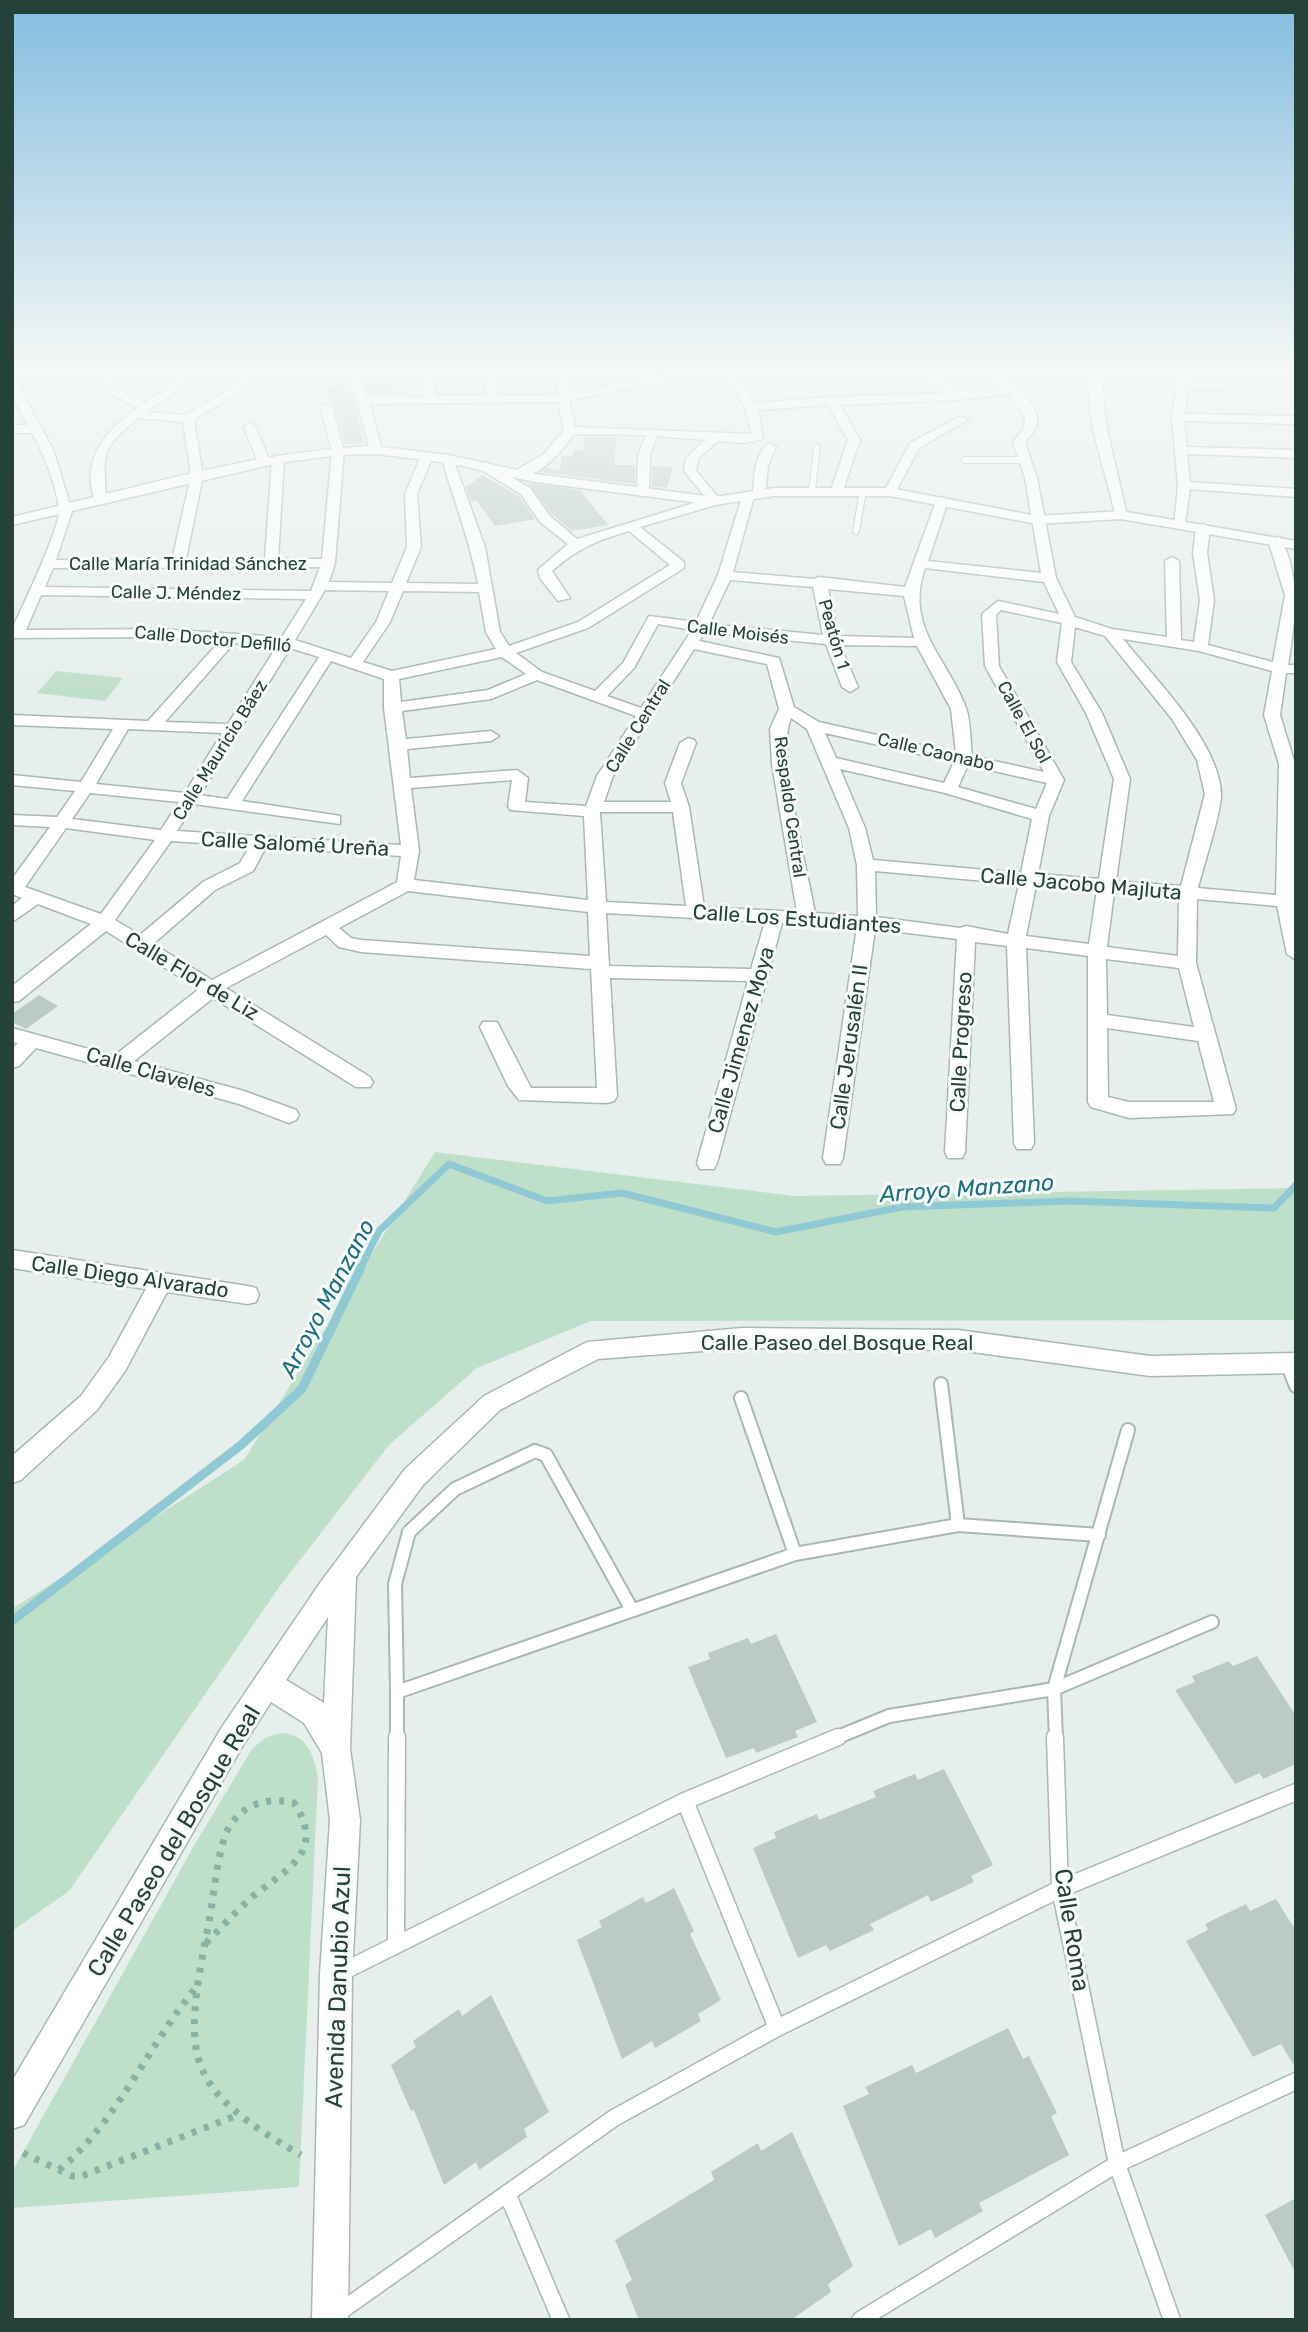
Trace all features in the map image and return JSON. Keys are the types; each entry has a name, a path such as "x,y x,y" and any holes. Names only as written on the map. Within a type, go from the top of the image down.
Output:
{"street":[{"path":"15,634 48,564 66,511 56,477"},
{"path":"99,477 100,501"},
{"path":"12,521 66,511 195,477"},
{"path":"178,564 198,477"},
{"path":"271,563 277,477"},
{"name":"Calle Mauricio Báez","path":"12,996 104,922 166,836 234,729 319,590 328,563 336,477"},
{"path":"356,662 383,622 414,547 411,494 418,477"},
{"path":"453,477 463,511 478,547 493,632 505,652 537,675 646,715"},
{"path":"502,477 526,491 545,519 576,544"},
{"path":"538,477 715,501"},
{"path":"643,477 643,492"},
{"path":"696,477 715,501"},
{"name":"Calle Central","path":"490,1027 518,1086 526,1096 607,1096 601,967 595,907 593,809 605,776 700,628 725,575 759,477"},
{"path":"837,490 841,477"},
{"path":"890,492 898,477"},
{"path":"1030,477 1049,578 1069,620 1064,662 1094,713 1122,779 1097,951 1098,1102 1129,1110 1226,1109 1187,964 1188,894 1213,794 1205,760 1178,717 1110,633"},
{"path":"1115,477 1121,515"},
{"path":"1179,523 1184,477"},
{"path":"1184,485 1296,493"},
{"path":"563,598 547,578 545,570 576,544 715,501 812,491 890,492 1037,520 1121,515 1296,545"},
{"path":"942,500 910,592 922,642 959,709 964,757 949,789"},
{"path":"118,1063 214,987 405,885 410,851 392,708 391,676 505,652 598,619 679,565 632,527"},
{"path":"1200,647 1207,600 1200,553 1203,528"},
{"path":"1275,540 1292,595 1288,669 1272,715 1287,764 1291,902 1296,954"},
{"path":"1172,561 1174,641"},
{"name":"Calle María Trinidad Sánchez","path":"48,564 328,563"},
{"path":"921,564 1049,578"},
{"path":"725,575 819,581 910,592"},
{"name":"Peatón 1","path":"819,581 832,642 850,687"},
{"name":"Calle J. Méndez","path":"36,591 319,590 398,587 487,589"},
{"name":"Calle El Sol","path":"1024,1143 1016,939 1026,877 1041,816 1056,780 992,666 989,614 998,605 1069,620 1110,633 1174,641 1288,669"},
{"name":"Calle Moisés","path":"596,698 629,665 654,619 700,628 832,642 922,642"},
{"name":"Calle Doctor Defilló","path":"15,634 89,632 231,637 286,642 356,662 391,676"},
{"path":"155,724 231,637"},
{"name":"Respaldo Central","path":"688,643 774,661 787,709 778,729 780,764 807,918"},
{"path":"231,806 328,654"},
{"path":"392,708 491,694 537,675"},
{"path":"787,709 814,726"},
{"path":"12,720 234,729"},
{"path":"14,888 86,787 124,723"},
{"name":"Calle Caonabo","path":"814,726 964,757 1056,780"},
{"name":"Calle Jerusalén II","path":"814,726 858,828 866,865 867,922 833,1158"},
{"path":"397,745 491,736"},
{"path":"688,743 673,783 681,807 696,912"},
{"path":"830,762 949,789 1041,816"},
{"path":"402,784 517,775 520,778 516,806 593,809 681,807"},
{"path":"12,780 189,799 334,820"},
{"name":"Calle Salomé Ureña","path":"12,820 60,822 166,836 410,851"},
{"path":"140,945 209,886 247,867 261,842"},
{"name":"Calle Jacobo Majluta","path":"866,865 1291,902"},
{"name":"Calle Los Estudiantes","path":"405,885 595,907 867,922 966,932 1187,964"},
{"name":"Calle Flor de Liz","path":"14,888 104,922 214,987 363,1082"},
{"path":"12,916 36,896"},
{"name":"Calle Jimenez Moya","path":"707,1163 775,917"},
{"path":"328,927 345,943 361,946 601,967 761,975"},
{"name":"Calle Progreso","path":"955,1152 966,932"},
{"path":"1096,1020 1204,1035"},
{"name":"Calle Claveles","path":"12,1035 244,1098 289,1115"},
{"path":"12,1061 33,1040"},
{"name":"Calle Diego Alvarado","path":"12,1259 248,1294"},
{"path":"12,1472 89,1403 117,1364 161,1281"},
{"name":"Calle Paseo del Bosque Real","path":"12,2113 232,1737 270,1685 343,1574 414,1477 492,1403 595,1349 742,1338 958,1340 1150,1366 1292,1363"},
{"path":"336,1749 343,1574"},
{"name":"Avenida Danubio Azul","path":"270,1685 314,1713 336,1749 345,1820 336,1975 330,2319"}],"lane":[{"path":"812,491 814,477"},
{"path":"856,531 863,491"},
{"path":"1292,1363 1296,1386"},
{"path":"941,1384 958,1525"},
{"path":"741,1398 795,1554"},
{"name":"Calle Roma","path":"1128,1430 1054,1689 1060,1889 1116,2164 1172,2320"},
{"path":"396,1943 395,1584 409,1532 454,1489 535,1451 546,1455 632,1610"},
{"path":"397,1692 795,1554 958,1525 1099,1535"},
{"path":"336,1975 685,1801 889,1716 1054,1689 1212,1622"},
{"path":"330,2319 614,2118 776,2028 1060,1889 1296,1792"},
{"path":"685,1801 776,2028"},
{"path":"860,2320 1116,2164 1296,2081"},
{"path":"507,2193 561,2320"}],"path":[{"path":"206,1943 251,1898 293,1867 302,1848 305,1831 305,1819 294,1803 266,1800 250,1805 235,1817 225,1834 206,1943 194,2037 200,2066 214,2091 235,2116 301,2155"},
{"path":"59,2169 87,2148 167,2021 200,1984"},
{"path":"23,2153 72,2176 82,2176 235,2116"}],"green space":[{"path":"56,671 123,678 105,701 37,693"},
{"path":"435,1152 794,1196 1296,1188 1296,1320 591,1321 477,1368 389,1445 280,1586 69,1891 12,1931 12,1609 244,1460"},
{"path":"280,1733 303,1741 311,1753 318,1778 299,2187 12,2208 12,2172 191,1851 252,1749 265,1738"}],"building":[{"path":"480,477 485,477 519,496 535,519 495,526 476,500 471,501 466,487"},
{"path":"579,477 635,477 635,484"},
{"path":"652,477 670,477 667,488 652,486"},
{"path":"527,483 580,490 608,525 572,531 552,514"},
{"path":"39,995 58,1006 26,1029 12,1022 12,1014"},
{"path":"776,1634 817,1722 795,1731 798,1737 756,1753 754,1748 726,1758 688,1667 710,1659 708,1653 748,1638 751,1644"},
{"path":"1257,1656 1296,1716 1296,1764 1263,1779 1260,1773 1235,1784 1175,1690 1195,1682 1192,1676 1229,1661 1233,1666"},
{"path":"944,1769 993,1865 971,1876 974,1882 931,1902 928,1895 870,1924 874,1930 830,1951 826,1945 798,1958 753,1848 776,1838 774,1832 817,1814 819,1820 876,1797 873,1791 915,1774 918,1780"},
{"path":"674,1888 694,1931 690,1934 721,2000 698,2014 701,2021 655,2048 652,2041 622,2059 577,1940 602,1927 599,1921 643,1897 646,1903"},
{"path":"1276,1899 1296,1931 1296,2069 1281,2044 1253,2057 1186,1941 1208,1930 1205,1924 1246,1904 1250,1911"},
{"path":"491,1995 549,2112 524,2129 527,2137 479,2170 476,2162 444,2185 414,2110 411,2111 391,2065 416,2047 413,2041 459,2009 462,2016"},
{"path":"1008,2028 1023,2059 1029,2056 1057,2113 1051,2116 1069,2155 979,2203 983,2211 935,2238 931,2229 899,2246 843,2106 869,2094 865,2087 912,2065 916,2073"},
{"path":"792,2132 853,2266 828,2284 831,2292 791,2320 639,2320 625,2285 632,2280 615,2240 714,2180 711,2172 758,2143 761,2151"},
{"path":"1296,2198 1296,2274 1265,2215"}],"waterway":[{"name":"Arroyo Manzano","path":"361,1267 379,1231 449,1164 547,1201 622,1193 776,1232 902,1207 1069,1201 1274,1208 1296,1185"},
{"name":"Arroyo Manzano","path":"12,1621 241,1445 302,1389 361,1267"}]}
